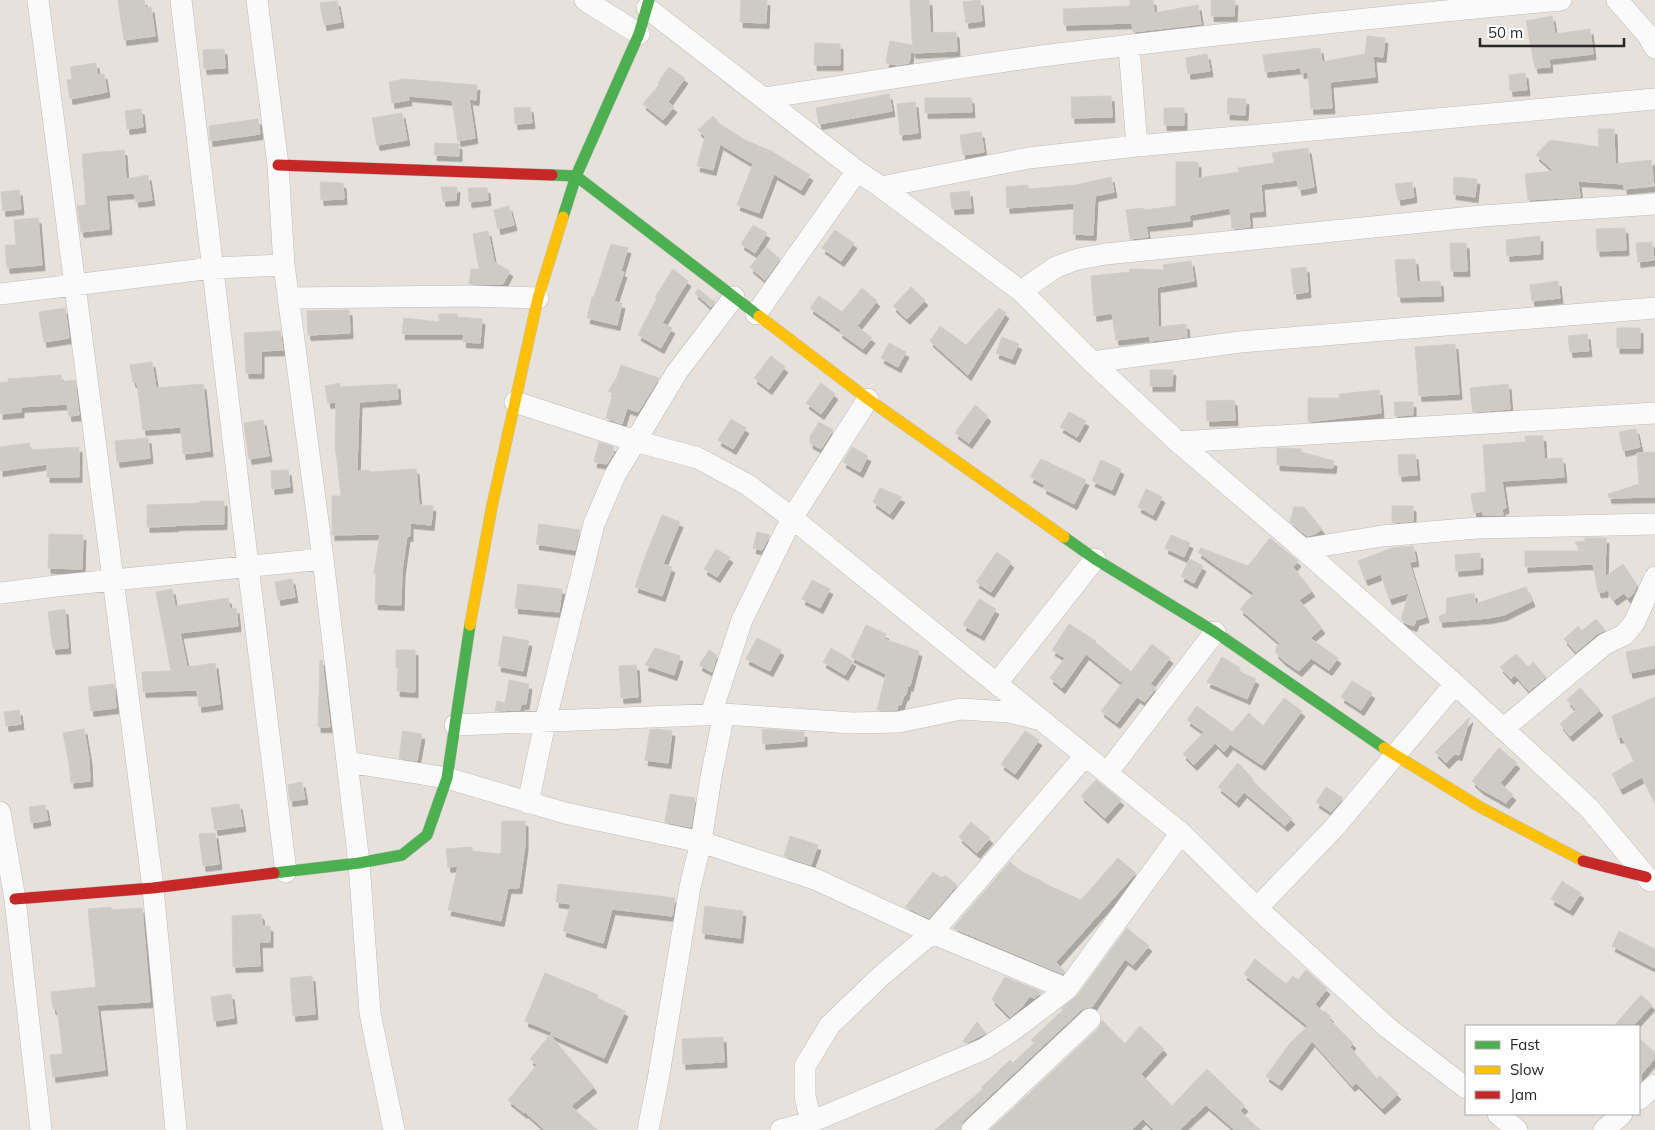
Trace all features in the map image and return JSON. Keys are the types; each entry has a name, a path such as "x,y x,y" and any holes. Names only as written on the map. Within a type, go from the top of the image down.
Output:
{"street":[{"path":"38,0 153,888 176,1130"},
{"path":"181,0 286,872"},
{"path":"257,0 278,165 284,265 323,559 359,863 370,1013 394,1130"},
{"path":"585,0 639,34"},
{"path":"763,98 1041,56 1244,32 1561,0"},
{"path":"1616,0 1648,34 1655,48"},
{"path":"15,899 153,888 359,863 402,855 427,835 447,778 486,536 538,298 576,176 639,34 648,4 857,172 881,187 1021,291 1092,362 1178,442 1303,549 1590,808 1650,881"},
{"path":"1129,46 1137,146"},
{"path":"881,187 1029,158 1137,146 1655,99"},
{"path":"278,165 576,176 868,398 1095,559 1215,632 1396,756 1480,807 1578,860 1650,881"},
{"path":"756,314 857,172"},
{"path":"1021,291 1056,267 1078,259 1106,254 1482,216 1655,204"},
{"path":"0,294 212,268 284,265"},
{"path":"288,298 471,296 538,298"},
{"path":"528,803 545,723 594,524 615,475 677,372 734,297"},
{"path":"1092,362 1240,342 1655,308"},
{"path":"648,1130 690,887 701,842 711,777 717,714 742,620 792,518 868,398"},
{"path":"515,402 635,441 698,458 748,485 792,518 1181,833 1257,908 1388,1028 1465,1087"},
{"path":"1178,442 1655,413"},
{"path":"1303,549 1382,536 1477,528 1655,524"},
{"path":"0,593 323,559"},
{"path":"997,684 1095,559"},
{"path":"1504,729 1605,644 1624,634 1634,623 1655,577"},
{"path":"1107,773 1215,632"},
{"path":"1257,908 1334,828 1396,756 1454,684"},
{"path":"455,725 545,723 627,717 717,714 862,722 899,722 961,709 1009,712 1043,720"},
{"path":"811,1122 805,1096 805,1066 830,1025 880,976 932,933 1085,756"},
{"path":"347,762 447,778 565,813 701,842 815,879 932,933 1067,989"},
{"path":"0,814 15,899 41,1130"},
{"path":"781,1130 811,1122 984,1049 1016,1028 1067,989 1181,833"},
{"path":"972,1130 1090,1019"},
{"path":"1640,1098 1655,1085"},
{"path":"1499,1115 1517,1130"},
{"path":"1604,1130 1621,1115"}],"building":[{"path":"118,0 144,0 145,8 151,7 155,36 124,40"},
{"path":"741,0 767,0 766,23 740,22"},
{"path":"910,0 929,0 930,33 956,32 957,51 913,53"},
{"path":"980,0 982,21 966,23 963,2"},
{"path":"1130,0 1153,0 1154,13 1198,5 1201,24 1133,32 1132,23 1064,25 1063,9 1130,6"},
{"path":"1211,0 1235,0 1234,16 1211,16"},
{"path":"337,1 341,22 324,25 320,3"},
{"path":"1552,16 1555,34 1590,29 1593,54 1549,59 1550,67 1535,68 1526,21"},
{"path":"1367,36 1385,38 1383,57 1373,56 1375,77 1330,82 1332,108 1311,109 1308,72 1301,73 1301,68 1265,72 1263,55 1320,48 1322,62 1365,54"},
{"path":"890,41 912,45 909,63 897,65 886,63"},
{"path":"815,43 840,44 840,65 814,65"},
{"path":"224,49 225,68 204,69 203,50"},
{"path":"1207,54 1210,71 1188,74 1186,58"},
{"path":"96,63 97,75 104,74 107,92 70,99 67,80 72,79 70,67"},
{"path":"669,67 685,78 668,102 674,107 663,120 643,104 659,85 658,83"},
{"path":"1525,73 1527,90 1510,91 1509,75"},
{"path":"404,79 477,85 476,100 469,99 475,138 458,141 452,100 408,96 409,100 392,103 389,82"},
{"path":"889,94 892,111 819,124 816,108"},
{"path":"1111,96 1112,117 1072,118 1071,97"},
{"path":"925,98 971,98 972,112 925,113"},
{"path":"1228,98 1246,99 1245,115 1227,114"},
{"path":"915,102 918,133 900,135 897,104"},
{"path":"530,107 532,123 515,124 514,108"},
{"path":"1164,108 1184,108 1184,125 1164,125"},
{"path":"141,109 143,127 127,129 125,111"},
{"path":"402,113 407,140 377,145 372,118"},
{"path":"713,116 720,124 745,140 771,151 810,175 801,190 774,174 759,213 737,205 753,164 720,144 713,170 697,166 705,137 698,130"},
{"path":"258,119 260,134 210,141 209,126"},
{"path":"1598,129 1614,129 1615,164 1651,160 1654,186 1624,189 1624,184 1578,181 1580,197 1528,200 1525,174 1554,171 1536,155 1550,140 1599,147"},
{"path":"981,132 984,152 963,155 960,135"},
{"path":"435,143 459,144 459,156 434,155"},
{"path":"1308,148 1314,187 1299,190 1297,180 1261,184 1263,211 1249,212 1250,227 1232,229 1230,208 1189,215 1190,221 1146,226 1148,237 1130,239 1126,210 1176,206 1176,162 1198,162 1198,178 1239,172 1238,168 1274,163 1272,153"},
{"path":"124,150 126,179 148,175 152,200 136,202 134,193 106,195 109,229 81,232 77,206 86,205 82,154"},
{"path":"1111,177 1114,192 1095,196 1093,235 1073,234 1074,203 1007,208 1006,187 1028,185 1028,189 1076,185"},
{"path":"1454,177 1477,179 1475,197 1453,194"},
{"path":"320,182 343,183 344,199 321,200"},
{"path":"1412,182 1414,197 1398,200 1395,184"},
{"path":"441,187 457,187 456,200 443,201"},
{"path":"468,188 487,188 488,200 469,202"},
{"path":"19,190 21,209 3,211 1,192"},
{"path":"969,191 971,208 952,209 950,193"},
{"path":"509,206 514,225 498,229 494,210"},
{"path":"38,218 42,265 7,268 5,245 16,245 14,220"},
{"path":"753,225 767,233 755,253 741,244"},
{"path":"1625,228 1626,250 1597,251 1596,229"},
{"path":"835,230 854,243 841,261 822,248"},
{"path":"488,231 494,262 510,271 503,284 469,284 471,269 479,269 473,234"},
{"path":"1540,236 1540,254 1507,256 1506,240"},
{"path":"1652,242 1654,260 1638,262 1636,243"},
{"path":"1450,243 1466,243 1467,271 1451,271"},
{"path":"611,244 628,248 621,271 624,272 614,302 622,303 617,325 587,318 592,297 594,297"},
{"path":"766,247 780,259 765,280 750,267"},
{"path":"1415,259 1417,282 1440,281 1441,296 1398,297 1395,260"},
{"path":"1191,261 1194,281 1157,287 1158,327 1186,324 1187,337 1150,341 1150,336 1116,340 1112,313 1094,316 1091,276 1130,272 1130,269 1164,270 1163,265"},
{"path":"1306,267 1308,292 1294,294 1291,269"},
{"path":"673,269 688,281 662,323 672,328 661,348 638,335 657,298 655,297"},
{"path":"1558,281 1560,298 1532,301 1530,285"},
{"path":"911,287 925,300 907,319 893,306"},
{"path":"862,288 877,301 857,326 872,338 863,349 839,332 841,330 810,308 819,296 842,312"},
{"path":"698,289 715,302 711,307 695,293"},
{"path":"65,308 69,338 44,342 39,312"},
{"path":"999,308 1006,313 968,375 930,341 940,326 966,345"},
{"path":"349,310 350,333 308,335 307,311"},
{"path":"439,314 457,314 457,317 482,319 480,343 463,342 464,334 402,334 404,318 439,322"},
{"path":"1617,328 1640,328 1640,348 1617,348"},
{"path":"280,331 283,350 261,351 261,373 246,373 244,333"},
{"path":"1587,334 1589,351 1570,352 1568,336"},
{"path":"1002,337 1019,344 1012,359 996,353"},
{"path":"889,343 906,352 898,367 881,358"},
{"path":"1455,344 1459,394 1419,396 1415,347"},
{"path":"771,356 785,367 769,389 754,378"},
{"path":"152,362 156,388 203,384 210,451 183,454 181,427 143,430 137,382 133,382 130,365"},
{"path":"621,365 659,378 638,412 627,408 622,424 606,418 613,393 608,391 617,377"},
{"path":"1150,370 1173,370 1172,386 1150,386"},
{"path":"61,375 62,382 75,380 79,415 69,416 67,404 21,407 21,412 0,414 0,382 8,382 8,379"},
{"path":"340,383 340,387 397,384 398,399 359,402 357,471 416,469 419,505 433,506 431,525 410,523 410,536 407,536 402,571 401,605 375,604 376,574 374,573 380,534 332,535 332,496 341,496 335,444 336,402 328,403 325,386"},
{"path":"821,383 835,394 821,414 806,403"},
{"path":"1508,384 1510,409 1473,412 1470,388"},
{"path":"1379,390 1381,413 1308,422 1308,398 1340,398 1339,394"},
{"path":"1234,400 1235,420 1207,421 1206,401"},
{"path":"1394,402 1413,402 1413,415 1395,416"},
{"path":"975,405 988,416 969,443 955,433"},
{"path":"1069,412 1086,421 1077,437 1060,427"},
{"path":"731,419 746,428 733,449 718,440"},
{"path":"263,420 269,456 249,459 244,423"},
{"path":"819,422 833,430 821,449 810,443 810,436"},
{"path":"1636,429 1640,447 1623,451 1619,432"},
{"path":"1525,436 1543,436 1544,459 1562,458 1564,477 1502,481 1506,508 1502,509 1503,515 1483,515 1483,511 1474,513 1471,494 1486,492 1483,445 1526,442"},
{"path":"148,438 150,458 117,462 115,441"},
{"path":"599,442 614,447 613,454 607,464 594,462"},
{"path":"29,443 30,450 79,447 79,477 47,477 47,464 0,471 0,447"},
{"path":"852,447 868,456 860,472 843,462"},
{"path":"1277,448 1301,449 1301,452 1334,461 1333,468 1277,465"},
{"path":"1655,452 1655,497 1609,498 1608,494 1639,484 1637,453"},
{"path":"1415,454 1417,475 1399,476 1398,455"},
{"path":"1041,459 1086,480 1074,504 1043,488 1045,485 1030,477"},
{"path":"1101,460 1121,469 1112,490 1092,481"},
{"path":"288,470 290,487 272,489 271,471"},
{"path":"880,488 902,497 890,514 873,502"},
{"path":"1146,489 1162,497 1153,515 1138,507"},
{"path":"200,501 224,501 224,524 147,527 147,505 200,503"},
{"path":"1392,506 1413,506 1413,521 1392,523"},
{"path":"1294,507 1304,507 1322,529 1315,534 1307,536 1290,522"},
{"path":"662,515 680,522 663,564 672,567 662,596 635,587"},
{"path":"539,524 580,530 575,550 536,544"},
{"path":"757,532 770,535 762,550 753,548"},
{"path":"49,534 83,535 82,569 48,568"},
{"path":"1171,535 1190,543 1184,557 1165,548"},
{"path":"1270,538 1298,561 1293,567 1312,591 1299,600 1322,628 1310,638 1338,658 1329,670 1311,658 1299,671 1283,660 1276,653 1276,647 1280,643 1240,609 1254,593 1198,552 1201,548 1248,566"},
{"path":"1585,538 1606,538 1605,577 1623,564 1637,585 1633,594 1628,598 1624,593 1614,600 1605,587 1605,592 1598,592 1593,564 1525,567 1525,551 1581,551 1575,542 1585,541"},
{"path":"1413,546 1416,561 1409,562 1426,617 1416,620 1414,626 1405,623 1401,619 1409,593 1389,599 1381,574 1365,580 1358,561 1392,548"},
{"path":"716,549 730,557 717,577 704,569"},
{"path":"997,552 1011,562 991,592 976,582"},
{"path":"1480,553 1480,569 1456,571 1455,555"},
{"path":"1190,559 1203,566 1194,583 1181,576"},
{"path":"292,579 295,597 278,600 275,582"},
{"path":"812,580 830,589 820,608 802,599"},
{"path":"518,584 562,589 559,612 515,608"},
{"path":"1526,587 1532,601 1504,615 1440,622 1439,616 1446,614 1447,598 1474,593 1475,604"},
{"path":"172,589 175,606 228,598 230,609 236,608 238,626 180,633 187,667 215,663 220,704 199,707 197,690 143,692 142,672 171,671 156,592"},
{"path":"979,599 996,609 981,635 963,625"},
{"path":"65,609 68,648 53,649 48,612"},
{"path":"1596,619 1605,630 1597,634 1576,652 1564,639 1578,626 1582,631"},
{"path":"1069,624 1096,641 1130,671 1121,682 1086,654 1062,688 1050,678 1065,658 1052,650"},
{"path":"866,625 886,634 884,639 919,651 910,686 908,685 906,695 904,695 901,705 898,704 897,710 877,710 886,674 851,657"},
{"path":"503,636 529,641 523,671 498,666"},
{"path":"757,638 781,650 770,671 746,659"},
{"path":"1152,644 1170,658 1150,684 1156,688 1145,702 1137,697 1117,723 1101,711"},
{"path":"1655,646 1655,668 1630,673 1626,652"},
{"path":"655,648 680,656 674,675 645,665"},
{"path":"831,648 853,661 845,675 823,662"},
{"path":"396,650 415,650 415,692 397,691 398,668 396,668"},
{"path":"709,650 717,655 712,672 699,665"},
{"path":"1516,654 1528,667 1533,662 1546,677 1529,691 1515,675 1511,679 1500,667"},
{"path":"1222,657 1240,668 1238,671 1256,679 1247,699 1207,682"},
{"path":"320,660 322,660 330,727 318,727"},
{"path":"636,665 638,697 621,698 619,666"},
{"path":"509,680 529,684 526,704 521,704 520,710 495,711 497,701 505,703"},
{"path":"1352,681 1372,693 1361,710 1341,697"},
{"path":"114,684 116,708 91,711 88,687"},
{"path":"1580,688 1600,710 1570,736 1560,724 1576,710 1567,700"},
{"path":"1655,697 1655,803 1642,777 1620,789 1612,774 1634,761 1622,737 1618,738 1612,716"},
{"path":"1284,698 1302,711 1262,765 1230,744 1224,752 1215,743 1194,765 1183,754 1204,732 1187,720 1197,706 1232,732 1249,713 1263,726"},
{"path":"19,710 21,724 6,726 4,712"},
{"path":"1470,717 1459,755 1455,754 1446,763 1435,752"},
{"path":"84,729 89,759 90,781 71,783 63,733"},
{"path":"762,729 804,732 804,741 763,744"},
{"path":"650,730 672,731 668,763 645,760"},
{"path":"403,731 422,734 417,761 399,758"},
{"path":"1025,731 1039,740 1015,774 1001,764"},
{"path":"1499,748 1517,763 1500,783 1513,795 1506,803 1481,789 1472,781"},
{"path":"1238,763 1252,780 1292,819 1285,826 1244,792 1236,802 1218,787"},
{"path":"1096,780 1121,800 1105,818 1081,796"},
{"path":"302,782 305,799 290,801 288,785"},
{"path":"1326,787 1343,798 1331,812 1316,802"},
{"path":"670,794 695,798 691,827 665,822"},
{"path":"239,804 243,826 215,830 211,808"},
{"path":"45,805 48,820 31,823 29,807"},
{"path":"502,821 525,821 525,845 519,888 508,888 501,921 448,910 458,866 448,867 446,849 472,847 472,851 501,854"},
{"path":"971,822 990,838 977,853 959,837"},
{"path":"215,833 219,864 203,866 199,834"},
{"path":"790,836 818,845 811,865 784,856"},
{"path":"1118,858 1136,873 1056,962 1064,971 1063,974 953,928 1010,862 1022,872 1081,900"},
{"path":"933,872 942,878 945,875 957,885 929,918 905,907"},
{"path":"1562,881 1581,893 1570,910 1551,899"},
{"path":"558,884 675,898 672,916 612,909 603,943 563,931 571,904 556,902"},
{"path":"705,906 743,911 740,938 702,933"},
{"path":"111,907 111,910 142,908 150,1002 97,1005 105,1070 53,1077 50,1055 63,1054 57,1009 53,1009 51,992 96,987 88,909"},
{"path":"261,914 262,926 270,926 270,942 259,942 260,966 233,967 232,916"},
{"path":"1127,928 1149,946 1133,965 1125,959 1092,1007 1081,1010 963,1121 960,1130 935,1130 983,1089 981,1088 1010,1060 1013,1063 1034,1043 1031,1040 1063,1010 1061,1009 1077,996"},
{"path":"1619,931 1655,949 1655,968 1612,946"},
{"path":"1255,959 1286,984 1293,976 1298,980 1306,970 1327,989 1315,1004 1331,1017 1329,1019 1353,1043 1350,1047 1377,1079 1380,1076 1398,1094 1382,1109 1356,1083 1352,1086 1312,1041 1279,1085 1266,1076 1291,1042 1308,1026 1244,974"},
{"path":"545,973 598,995 597,998 625,1011 604,1058 525,1021"},
{"path":"312,976 315,1014 293,1016 290,978"},
{"path":"1005,977 1042,992 1034,998 1030,996 1021,1008 1010,1017 992,999"},
{"path":"231,994 234,1018 214,1021 211,997"},
{"path":"1641,995 1652,1005 1634,1025 1615,1025"},
{"path":"1102,1020 1125,1044 1140,1026 1164,1049 1141,1074 1172,1106 1207,1069 1245,1106 1240,1111 1260,1130 1235,1130 1206,1105 1179,1130 1154,1130 1143,1119 1132,1130 990,1130 1099,1028"},
{"path":"977,1022 986,1033 966,1043 963,1041"},
{"path":"550,1035 594,1087 571,1106 597,1130 545,1130 508,1100 537,1065 530,1059"},
{"path":"723,1037 724,1062 683,1064 682,1039"},
{"path":"1640,1039 1655,1053 1655,1058 1640,1076"}],"traffic: fast":[{"path":"563,217 576,176 639,34 649,0"},
{"path":"552,175 576,176 759,316"},
{"path":"1064,537 1095,559 1215,632 1384,748"},
{"path":"274,873 359,863 402,855 427,835 447,778 470,625"}],"traffic: slow":[{"path":"470,625 492,506 538,298 563,217"},
{"path":"759,316 868,399 1064,537"},
{"path":"1384,748 1480,807 1583,861"}],"traffic: jam":[{"path":"278,165 552,175"},
{"path":"1583,861 1646,877"},
{"path":"15,899 153,888 274,873"}]}
